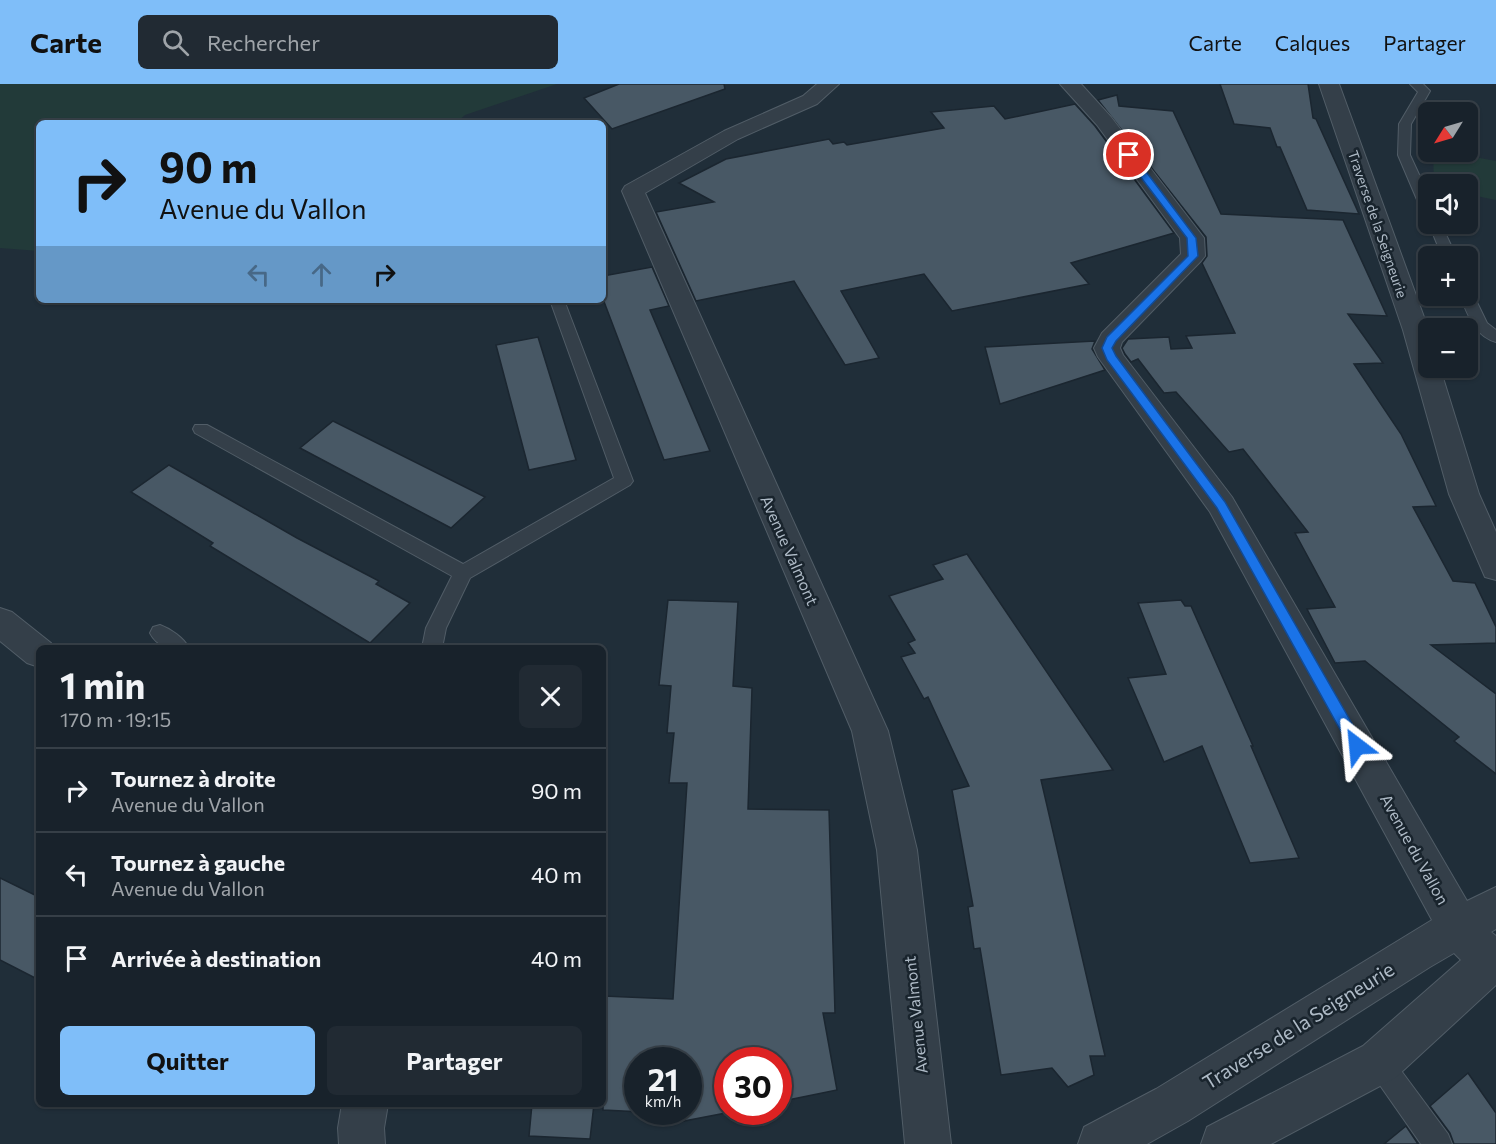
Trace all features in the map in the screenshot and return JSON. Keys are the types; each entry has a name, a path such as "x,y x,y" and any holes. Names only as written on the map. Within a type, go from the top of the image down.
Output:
{"street":[{"name":"Avenue Valmont","path":"829,84 810,100 731,135 633,191 870,731 897,850 928,1144"},
{"name":"Avenue du Vallon","path":"1070,84 1104,122 1192,238 1193,256 1111,339 1107,348 1111,357 1221,505 1459,927 1493,960"},
{"name":"Traverse de la Seigneurie","path":"1329,84 1416,330 1464,494 1496,568"},
{"path":"0,622 36,651"},
{"name":"Traverse de la Seigneurie","path":"1101,1144 1172,1105 1415,952 1496,907"},
{"path":"1224,1144 1379,1062 1493,960"},
{"path":"362,1144 361,1128 364,1107"}],"lane":[{"path":"1418,186 1404,155 1405,124 1424,86"},
{"path":"433,645 436,628 463,573 624,482 558,303"},
{"path":"1472,306 1481,326 1496,337"},
{"path":"201,429 463,573"},
{"path":"160,633 176,645"},
{"path":"1379,1062 1438,1144"}],"green space":[{"path":"0,84 557,84 465,115 459,120 36,120 36,251 0,248"},
{"path":"1478,158 1496,161 1496,200 1478,196 1478,174 1434,174 1433,162 1478,162"}],"building":[{"path":"619,84 724,84 725,89 612,129 584,98"},
{"path":"1220,84 1308,84 1313,118 1316,119 1359,214 1307,210 1270,128 1234,124"},
{"path":"1117,95 1119,106 1173,111 1221,214 1343,220 1387,316 1348,314 1383,363 1354,364 1401,434 1436,506 1413,507 1453,581 1475,583 1496,627 1496,643 1431,645 1496,694 1496,774 1454,741 1459,737 1365,661 1335,663 1307,609 1335,607 1295,533 1308,532 1243,449 1229,452 1176,392 1164,393 1138,359 1131,362 1125,354 1122,348 1128,339 1169,337 1171,349 1192,348 1186,336 1235,333 1202,263 1207,256 1206,237 1098,100"},
{"path":"1075,104 1095,126 1174,233 1071,263 1089,284 952,311 924,274 841,291 879,358 845,365 794,281 696,301 656,212 714,202 679,183 726,159 829,139 833,144 844,142 847,145 944,128 931,112 994,106 1005,119"},
{"path":"652,267 669,306 650,310 710,451 664,460 605,303 606,275"},
{"path":"538,337 576,460 529,470 496,345"},
{"path":"1095,341 1092,349 1105,370 1000,404 985,347"},
{"path":"333,421 485,497 451,528 300,448"},
{"path":"169,465 297,538 379,581 376,584 410,603 370,643 210,546 213,543 131,492"},
{"path":"967,554 1113,770 1041,780 1105,1056 1090,1056 1094,1075 1068,1087 1052,1068 1001,1075 980,948 974,949 968,907 973,906 952,790 969,786 928,697 924,699 901,657 915,653 908,643 915,640 889,596 943,579 933,565"},
{"path":"668,600 738,602 733,686 752,688 748,809 829,810 835,1013 823,1013 837,1090 792,1099 792,1047 714,1047 714,1115 702,1118 702,1047 624,1047 624,1111 603,1110 603,1107 606,1107 606,996 673,999 687,783 669,783 674,733 667,733 671,686 659,685"},
{"path":"1181,600 1185,606 1191,606 1253,746 1251,746 1299,858 1250,863 1202,746 1164,762 1128,678 1166,674 1138,603"},
{"path":"0,878 36,896 36,978 0,960"},
{"path":"1468,1073 1496,1113 1496,1144 1454,1144 1450,1133 1430,1106"},
{"path":"532,1107 594,1107 590,1139 529,1136"},
{"path":"1406,1126 1418,1144 1384,1144"}],"route":[{"path":"1129,155 1192,238 1193,256 1111,339 1107,348 1111,357 1221,505 1357,746"}]}
